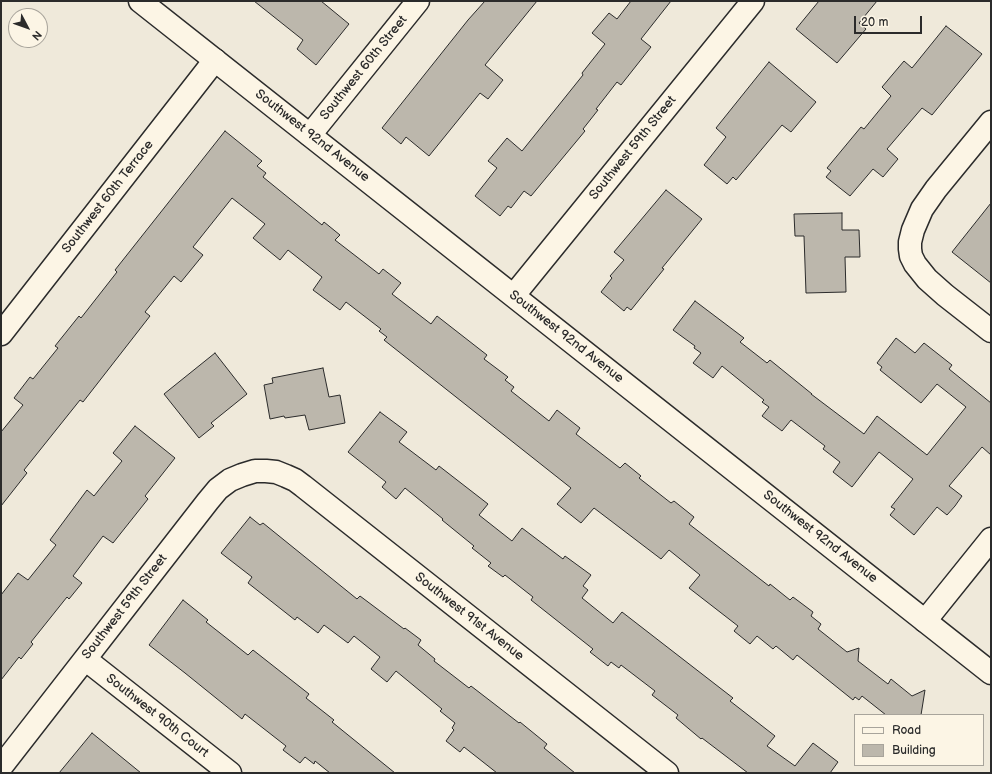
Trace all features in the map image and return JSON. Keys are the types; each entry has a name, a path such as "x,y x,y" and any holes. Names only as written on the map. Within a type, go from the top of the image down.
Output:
{"street":[{"name":"Southwest 92nd Avenue","path":"140,1 991,673"},
{"name":"Southwest 60th Street","path":"310,135 418,1"},
{"name":"Southwest 59th Street","path":"514,295 753,1"},
{"name":"Southwest 60th Terrace","path":"1,334 215,60"},
{"path":"991,122 936,189 922,209 916,219 910,242 911,256 927,278 950,299 991,331"},
{"name":"Southwest 59th Street","path":"1,767 218,489 230,480 242,475 255,471 266,471"},
{"name":"Southwest 91st Avenue","path":"266,471 276,472 286,476 303,486 667,773"},
{"path":"925,620 991,539"},
{"name":"Southwest 90th Court","path":"85,659 230,773"}],"building":[{"path":"254,1 321,1 349,24 316,65 297,49 303,40"},
{"path":"485,1 537,1 485,65 503,80 488,99 480,93 429,156 406,137 401,144 382,128 468,20"},
{"path":"631,1 671,1 641,39 651,47 621,85 617,82 596,109 598,110 583,129 585,131 531,196 524,191 511,208 508,206 500,216 475,196 497,168 488,161 507,138 522,151 583,75 582,73 605,44 592,33 609,13 617,19"},
{"path":"819,1 877,1 859,23 866,29 837,63 796,29"},
{"path":"946,26 982,54 932,115 922,108 887,149 898,159 883,177 873,169 850,196 826,177 831,171 827,168 861,127 864,129 891,96 882,87 904,61 912,68"},
{"path":"769,62 816,102 791,132 782,125 736,180 733,177 727,184 704,165 726,137 716,128"},
{"path":"225,131 262,161 257,166 266,173 263,177 322,225 324,222 340,235 335,240 379,274 383,269 401,283 392,294 431,324 437,316 487,355 484,359 508,377 505,380 514,387 511,391 549,421 557,410 580,428 576,434 620,468 625,463 641,476 639,478 671,503 674,501 694,517 689,524 769,586 770,584 790,600 793,597 813,612 811,616 821,624 818,629 847,652 859,648 858,661 888,684 891,679 912,696 925,690 921,714 885,714 862,696 859,700 855,697 853,700 797,655 793,660 776,646 773,649 757,636 750,644 734,631 738,626 689,588 700,575 669,550 661,559 594,508 581,523 557,504 571,488 384,340 387,337 379,331 381,329 346,302 340,310 313,290 322,277 288,250 280,260 253,238 265,224 232,198 193,247 203,255 181,282 174,276 145,312 150,316 83,402 80,400 24,470 27,473 1,506 1,432 23,405 14,398 30,377 33,379 58,348 55,346 79,316 81,318 117,272 115,270"},
{"path":"666,190 702,219 662,268 664,269 631,310 627,307 624,311 601,292 612,278 610,276 624,260 614,252"},
{"path":"991,203 991,283 952,252"},
{"path":"842,213 842,230 859,230 860,257 845,257 846,292 806,293 804,236 795,236 794,214"},
{"path":"695,301 744,338 740,342 767,363 770,360 811,394 864,434 877,416 927,455 966,407 937,384 921,403 880,370 882,367 877,363 896,338 915,353 924,343 952,365 949,369 991,403 991,455 982,447 949,486 962,496 955,506 947,515 937,507 914,535 890,515 895,509 891,507 913,479 879,452 852,487 833,472 840,462 823,449 825,446 791,420 782,431 762,416 769,407 762,402 764,400 722,366 713,378 693,363 701,353 694,348 695,346 673,330"},
{"path":"215,353 247,394 211,423 214,426 199,438 164,394"},
{"path":"323,368 329,397 340,395 345,423 309,430 305,415 285,418 284,416 270,419 264,385 273,383 272,378"},
{"path":"380,412 407,432 399,442 436,470 439,466 488,504 479,515 512,541 522,528 563,559 565,556 591,575 583,586 588,590 582,598 613,623 622,612 733,698 730,701 775,736 767,746 795,766 813,743 838,762 830,773 748,773 702,738 701,739 676,718 678,715 652,695 655,691 621,665 619,668 611,662 608,666 590,652 593,649 531,600 533,597 505,575 503,577 488,566 491,563 472,548 474,546 405,488 396,499 382,487 386,482 348,452"},
{"path":"135,426 175,458 145,496 148,499 113,543 103,536 73,576 82,583 69,599 67,597 31,642 33,644 21,659 19,657 1,680 1,595 18,573 28,580 56,545 50,540 87,490 94,496 122,461 113,453"},
{"path":"250,517 260,525 263,523 357,599 360,596 421,640 418,645 435,659 434,661 469,688 471,686 519,723 520,722 547,744 544,748 575,773 497,773 464,747 460,752 446,741 454,730 452,728 455,723 440,711 442,709 396,671 387,682 371,669 380,657 354,636 348,643 324,625 318,633 297,617 295,620 248,583 252,577 221,553"},
{"path":"183,600 208,620 206,622 248,655 253,650 309,694 306,698 334,720 332,722 395,773 330,773 315,761 314,764 305,757 300,763 283,750 286,746 245,714 242,719 149,645"},
{"path":"92,733 141,773 59,773"}]}
